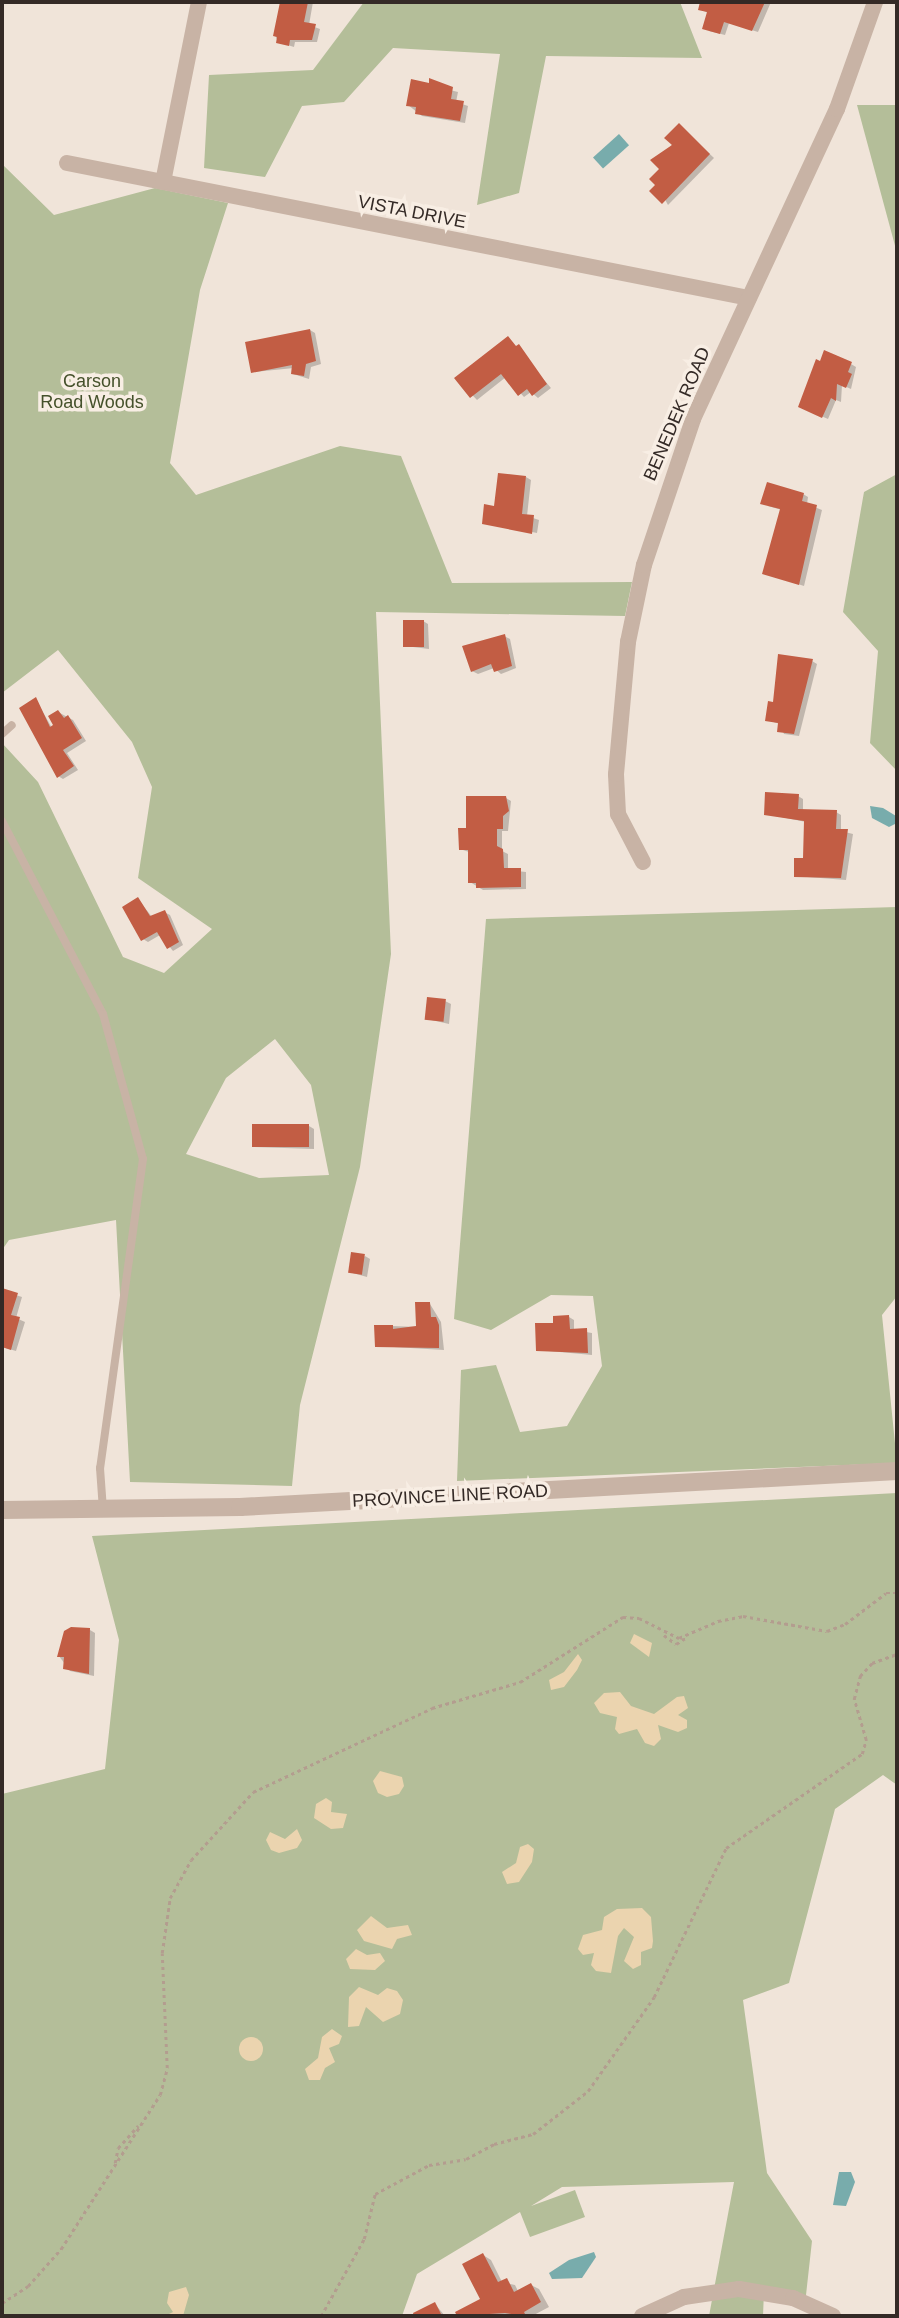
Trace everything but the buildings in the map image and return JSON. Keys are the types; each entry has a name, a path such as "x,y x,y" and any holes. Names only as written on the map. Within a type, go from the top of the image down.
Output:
{"street":[{"path":"163,182 198,2"},
{"name":"BENEDEK ROAD","path":"643,862 618,814 619,721 628,642 641,576 674,465 837,109 875,2"},
{"name":"VISTA DRIVE","path":"67,163 749,298"},
{"name":"PROVINCE LINE ROAD","path":"2,1510 103,1510 341,1502 897,1471"},
{"path":"642,2316 684,2297 739,2290 793,2298 833,2316"}],"lane":[{"path":"2,734 12,725"},
{"path":"2,821 103,1014 143,1158 100,1468 103,1510"}],"path":[{"path":"2,2303 43,2271 160,2095 167,2068 162,1953 170,1898 191,1860 242,1803 270,1783 375,1738 432,1708 520,1682 623,1617 639,1618 672,1637 743,1616 804,1629 834,1630 872,1601 897,1593"},
{"path":"321,2316 364,2239 375,2194 429,2165 466,2159 494,2144 533,2134 588,2091 654,1997 726,1847 862,1754 866,1740 854,1699 860,1676 872,1663 897,1654"}],"green space":[{"path":"364,2 680,2 702,58 546,56 519,193 477,205 500,54 393,48 344,102 302,106 265,177 204,168 209,75 313,70"},
{"path":"857,105 897,105 897,253"},
{"name":"Carson Road Woods","path":"2,164 54,215 155,188 228,203 200,290 170,463 196,495 340,446 401,456 452,583 632,582 625,616 376,612 391,954 360,1167 300,1405 292,1486 130,1482 116,1220 9,1240 2,1250 2,743 38,782 123,957 164,973 212,929 138,878 152,787 132,742 58,650 2,693","holes":["275,1039 311,1085 329,1175 259,1178 186,1154 226,1078"]},
{"path":"897,474 897,771 870,743 878,651 843,612 864,492"},
{"path":"897,907 897,1296 882,1315 897,1463 457,1481 461,1370 496,1365 520,1432 567,1426 602,1366 593,1296 551,1295 491,1330 454,1319 486,919"},
{"path":"897,1493 897,1785 883,1775 835,1809 789,1983 743,2000 767,2173 812,2241 805,2304 764,2291 763,2316 709,2316 734,2182 562,2187 531,2206 575,2190 585,2217 530,2237 520,2212 417,2274 402,2316 2,2316 2,1794 105,1769 119,1640 92,1536"}],"sand":[{"path":"634,1634 652,1643 649,1657 630,1643"},
{"path":"578,1654 582,1660 577,1670 564,1687 551,1690 549,1680 564,1672"},
{"path":"620,1692 631,1706 654,1714 677,1697 684,1696 688,1708 678,1715 687,1720 687,1728 678,1732 658,1725 661,1739 654,1746 645,1743 637,1729 619,1734 615,1729 617,1717 600,1713 594,1703 604,1693"},
{"path":"380,1771 402,1777 404,1786 399,1794 387,1797 378,1793 373,1781"},
{"path":"326,1798 332,1802 331,1812 347,1814 343,1828 331,1829 314,1818 316,1804"},
{"path":"297,1829 302,1840 297,1848 279,1853 271,1850 266,1840 270,1832 285,1839"},
{"path":"528,1844 534,1849 532,1862 519,1882 507,1884 502,1872 516,1863 520,1847"},
{"path":"642,1908 651,1917 653,1941 652,1948 641,1952 641,1965 633,1969 624,1961 634,1937 624,1928 618,1936 611,1973 596,1971 591,1965 594,1953 583,1955 578,1949 583,1935 602,1930 604,1917 617,1909"},
{"path":"371,1916 387,1928 408,1925 412,1935 397,1939 392,1949 364,1941 357,1930"},
{"path":"356,1949 367,1955 380,1953 385,1961 375,1970 350,1969 346,1959"},
{"path":"359,1987 378,1995 387,1988 397,1991 403,2000 400,2014 383,2022 366,2007 359,2026 348,2027 349,1997"},
{"path":"332,2029 342,2036 339,2044 329,2048 335,2062 325,2068 320,2080 309,2080 305,2069 318,2058 322,2037"},
{"path":"251,2037 260,2040 263,2049 260,2058 251,2061 242,2058 239,2049 242,2040"},
{"path":"186,2287 189,2295 183,2316 165,2316 173,2312 167,2303 169,2292"}],"water":[{"path":"619,134 629,145 603,169 593,157"},
{"path":"870,806 883,808 896,816 897,823 889,827 872,818"},
{"path":"839,2172 851,2172 855,2182 846,2206 833,2205"},
{"path":"594,2252 596,2257 582,2278 552,2279 549,2273 569,2260"}]}
